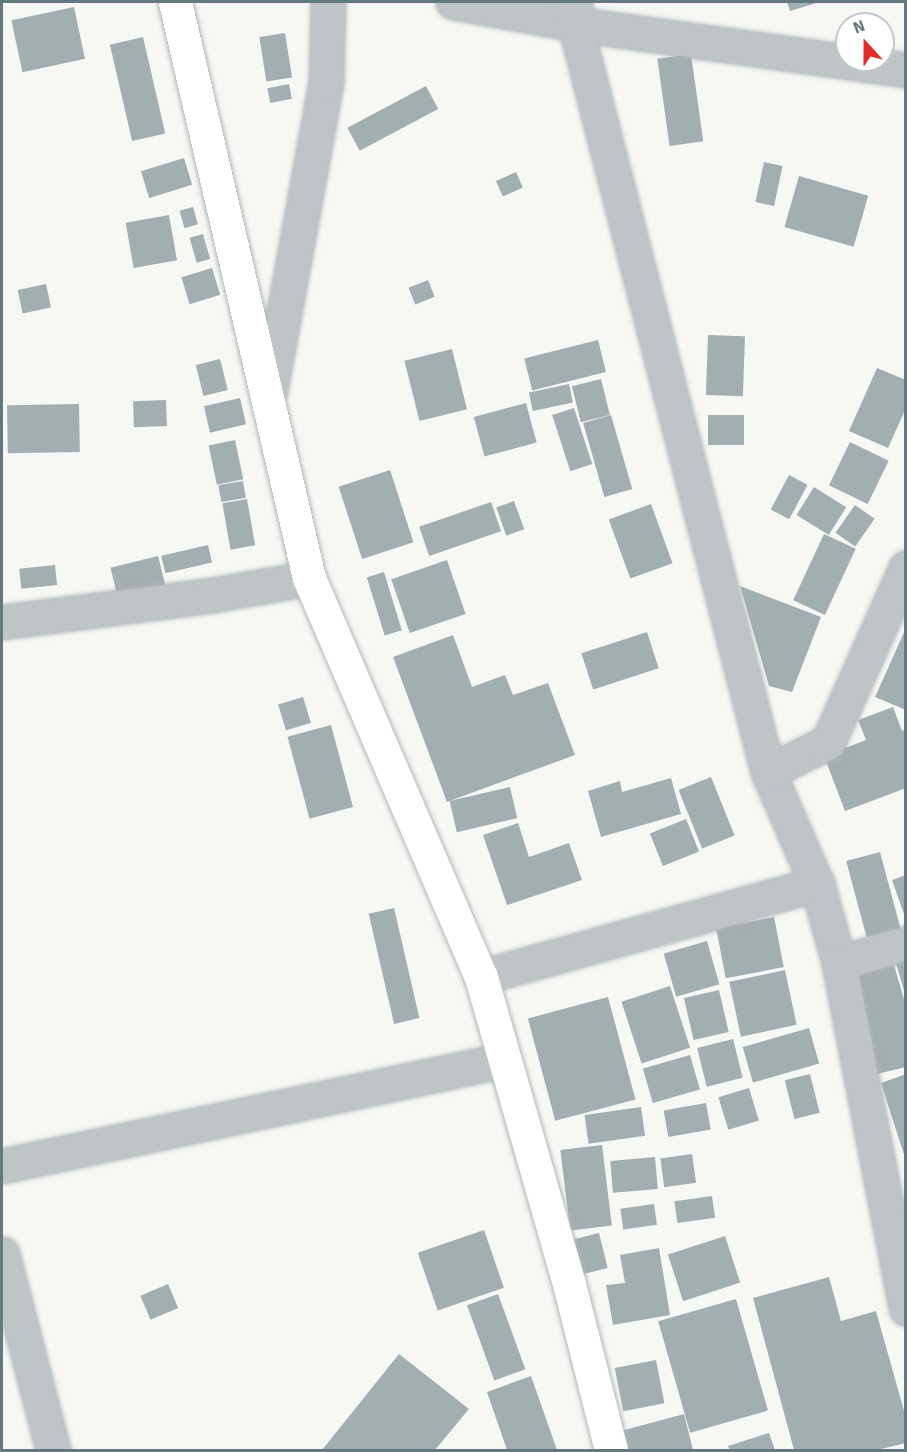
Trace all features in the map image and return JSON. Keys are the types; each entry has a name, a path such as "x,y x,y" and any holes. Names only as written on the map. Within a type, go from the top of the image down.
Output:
{"main road":[{"path":"175,2 309,578 481,977 569,1284 611,1450"}],"street":[{"path":"268,401 326,83 328,2"},
{"path":"453,2 575,13 906,70"},
{"path":"575,13 768,771 817,884 839,963 906,1309"},
{"path":"768,771 828,742 906,568"},
{"path":"2,622 212,595 309,578"},
{"path":"481,977 817,884"},
{"path":"839,963 906,943"},
{"path":"2,1166 504,1060"},
{"path":"2,1254 53,1450"}],"building":[{"path":"787,2 820,2 790,11"},
{"path":"74,7 85,59 22,72 11,20"},
{"path":"285,33 292,77 266,82 259,37"},
{"path":"143,37 165,133 132,141 110,45"},
{"path":"691,54 703,141 670,146 657,59"},
{"path":"289,84 292,99 270,103 267,88"},
{"path":"426,86 438,109 360,151 347,128"},
{"path":"184,158 192,185 149,198 141,171"},
{"path":"764,162 783,166 774,206 755,202"},
{"path":"516,172 523,188 503,196 496,181"},
{"path":"799,176 868,196 854,247 784,227"},
{"path":"193,207 198,224 185,228 180,211"},
{"path":"169,215 177,260 134,268 126,223"},
{"path":"203,234 210,259 197,263 190,238"},
{"path":"212,268 220,295 190,304 181,277"},
{"path":"428,280 435,297 415,305 409,288"},
{"path":"46,284 51,307 23,314 18,290"},
{"path":"708,335 745,336 743,396 706,395"},
{"path":"598,340 606,372 532,390 524,358"},
{"path":"452,349 467,409 419,421 404,361"},
{"path":"220,359 228,390 203,396 196,365"},
{"path":"877,368 906,380 906,408 888,448 849,431"},
{"path":"601,379 610,415 581,422 572,386"},
{"path":"569,384 573,403 533,411 529,393"},
{"path":"240,398 246,424 210,433 204,406"},
{"path":"166,400 167,426 134,427 133,401"},
{"path":"526,403 537,443 484,457 474,417"},
{"path":"79,404 80,452 8,453 7,405"},
{"path":"574,408 592,464 570,471 552,415"},
{"path":"611,415 632,489 604,497 583,423"},
{"path":"708,415 744,415 744,445 708,445"},
{"path":"235,440 243,479 217,485 209,446"},
{"path":"850,442 889,461 868,504 829,485"},
{"path":"390,470 413,542 362,559 339,487"},
{"path":"789,475 808,485 789,519 771,509"},
{"path":"243,481 246,498 221,502 218,485"},
{"path":"814,487 846,507 829,535 797,515"},
{"path":"247,499 255,545 231,550 222,503"},
{"path":"514,501 524,529 506,536 496,507"},
{"path":"491,502 501,531 429,556 419,527"},
{"path":"651,504 673,563 630,579 609,519"},
{"path":"855,505 875,519 855,547 835,533"},
{"path":"824,534 856,549 825,615 793,600"},
{"path":"208,545 212,563 165,573 161,556"},
{"path":"158,556 166,587 118,599 110,568"},
{"path":"447,560 466,614 410,633 391,579"},
{"path":"55,565 57,585 21,589 19,569"},
{"path":"384,572 402,630 385,636 367,577"},
{"path":"740,586 821,617 792,692 769,686"},
{"path":"906,628 906,710 875,697"},
{"path":"647,632 659,668 593,689 581,653"},
{"path":"453,635 472,687 505,675 513,695 548,683 575,755 447,802 393,657"},
{"path":"303,697 311,723 286,730 278,705"},
{"path":"893,707 902,731 906,729 906,788 845,811 824,756 866,740 858,720"},
{"path":"331,725 353,807 310,819 288,737"},
{"path":"711,777 735,835 702,849 679,790"},
{"path":"671,778 681,814 601,837 588,791 620,781 622,792"},
{"path":"510,787 517,818 457,832 450,801"},
{"path":"686,819 699,851 663,866 650,834"},
{"path":"518,823 529,857 569,843 582,880 507,905 483,835"},
{"path":"880,852 900,928 867,937 846,861"},
{"path":"906,875 906,917 905,917 892,880"},
{"path":"394,908 419,1018 394,1024 369,914"},
{"path":"774,917 784,967 726,978 716,928"},
{"path":"707,941 719,984 676,997 664,953"},
{"path":"906,961 906,994 905,994 896,963"},
{"path":"894,965 906,1006 906,1067 877,1074 850,977"},
{"path":"785,970 797,1025 741,1037 729,982"},
{"path":"670,986 690,1048 642,1064 621,1002"},
{"path":"719,990 729,1032 694,1040 684,998"},
{"path":"608,997 635,1099 555,1121 528,1018"},
{"path":"809,1028 819,1064 753,1083 743,1047"},
{"path":"733,1039 743,1078 707,1087 697,1048"},
{"path":"690,1055 700,1090 653,1103 643,1069"},
{"path":"810,1074 820,1113 794,1119 785,1080"},
{"path":"906,1074 906,1158 905,1158 881,1083"},
{"path":"749,1088 759,1121 728,1130 718,1097"},
{"path":"706,1103 711,1130 668,1137 664,1110"},
{"path":"641,1107 645,1136 589,1144 585,1115"},
{"path":"602,1145 612,1225 570,1231 560,1150"},
{"path":"692,1154 696,1183 664,1187 660,1158"},
{"path":"655,1157 658,1189 613,1193 610,1161"},
{"path":"712,1196 715,1218 677,1223 674,1201"},
{"path":"654,1204 657,1225 623,1230 620,1209"},
{"path":"484,1230 504,1288 438,1310 418,1253"},
{"path":"599,1233 608,1268 579,1275 570,1240"},
{"path":"725,1236 740,1283 683,1301 668,1255"},
{"path":"659,1248 670,1315 613,1325 606,1285 625,1283 620,1255"},
{"path":"829,1277 841,1321 876,1311 906,1418 906,1443 877,1450 794,1450 753,1298"},
{"path":"168,1284 178,1308 151,1320 140,1296"},
{"path":"498,1294 525,1369 494,1380 467,1305"},
{"path":"736,1299 768,1411 690,1433 658,1321"},
{"path":"399,1354 469,1409 435,1450 322,1450"},
{"path":"656,1360 664,1403 623,1411 615,1368"},
{"path":"531,1376 557,1450 507,1450 487,1392"},
{"path":"684,1414 693,1450 626,1450 621,1431"},
{"path":"769,1433 775,1450 730,1450 728,1446"}]}
